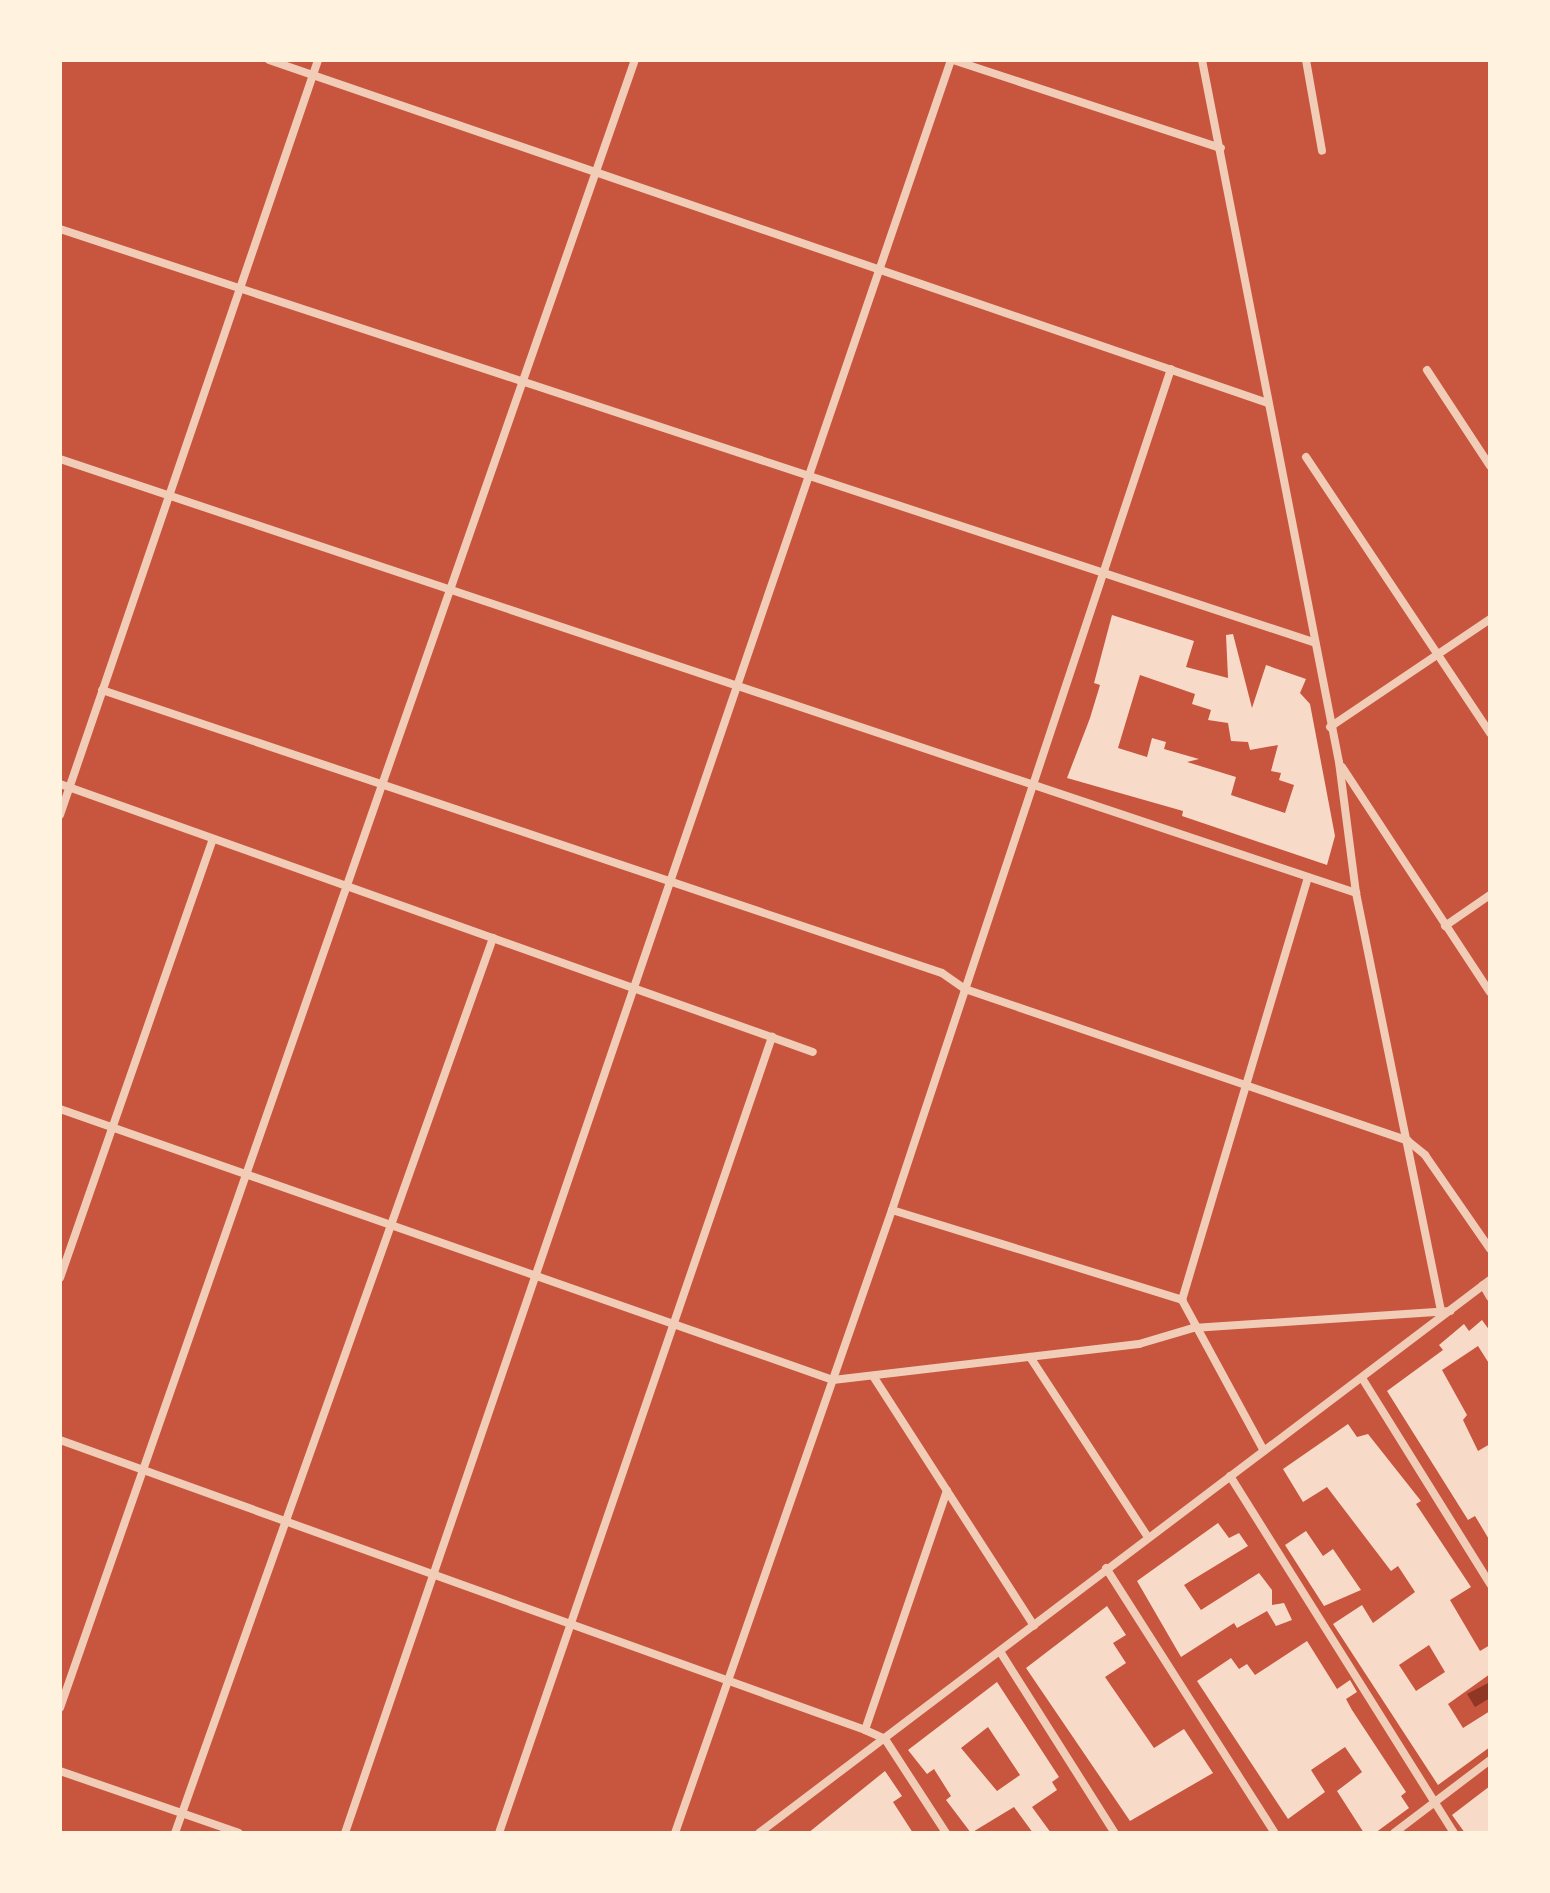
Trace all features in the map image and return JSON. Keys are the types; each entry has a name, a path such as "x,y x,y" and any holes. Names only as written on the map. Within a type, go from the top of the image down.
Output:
{"street":[{"path":"269,60 1268,403"},
{"path":"60,815 65,786 102,690 318,60"},
{"path":"60,1708 635,60"},
{"path":"345,1833 741,687 952,60 1221,148"},
{"path":"1202,60 1313,642 1339,762 1356,893 1446,1310"},
{"path":"1306,60 1322,151"},
{"path":"60,229 1313,642"},
{"path":"675,1833 892,1210 1171,369"},
{"path":"1427,370 1490,466"},
{"path":"1306,457 1490,733"},
{"path":"60,459 1356,893"},
{"path":"1330,727 1490,619"},
{"path":"102,690 942,973 965,989 1408,1141 1425,1155 1490,1249"},
{"path":"1339,762 1490,992"},
{"path":"65,786 813,1052"},
{"path":"60,1278 213,839"},
{"path":"1264,1451 1193,1328 1182,1300 1308,877"},
{"path":"1445,926 1490,895"},
{"path":"175,1833 493,938"},
{"path":"499,1833 772,1037"},
{"path":"60,1109 833,1380 1139,1344 1193,1328 1446,1310"},
{"path":"892,1210 1182,1300"},
{"path":"759,1833 1001,1653 1106,1568 1362,1378 1446,1310 1486,1282 1490,1297"},
{"path":"1030,1357 1148,1537"},
{"path":"873,1376 1034,1626"},
{"path":"1362,1378 1490,1584"},
{"path":"60,1440 865,1730 885,1739 946,1833"},
{"path":"1230,1476 1454,1833"},
{"path":"865,1730 947,1491"},
{"path":"1106,1568 1275,1833"},
{"path":"1001,1653 1115,1833"},
{"path":"1394,1833 1490,1760"},
{"path":"60,1771 239,1833"},
{"path":"772,1823 778,1833"}],"shaded area":[{"path":"1490,1682 1490,1698 1475,1707 1467,1694"}],"building":[{"path":"1112,615 1194,641 1186,667 1228,678 1226,635 1233,634 1252,708 1266,665 1306,679 1300,693 1310,704 1335,836 1327,865 1182,816 1183,811 1067,778 1100,685 1094,683","holes":["1140,675 1195,694 1192,704 1211,710 1208,720 1228,723 1231,741 1248,742 1250,750 1278,745 1271,771 1281,773 1279,780 1294,785 1285,813 1231,795 1236,777 1187,762 1199,759 1164,749 1166,742 1152,738 1147,757 1118,748"]},
{"path":"1482,1320 1490,1331 1490,1365 1478,1346 1442,1370 1467,1415 1463,1420 1478,1451 1490,1444 1490,1541 1475,1516 1468,1520 1387,1391 1443,1350 1439,1345 1464,1324 1469,1331"},
{"path":"1348,1424 1357,1437 1368,1434 1421,1501 1416,1504 1471,1587 1450,1600 1480,1651 1490,1645 1490,1674 1448,1704 1463,1728 1490,1711 1490,1747 1438,1785 1333,1624 1362,1605 1373,1623 1415,1592 1398,1566 1391,1571 1327,1487 1303,1502 1283,1469","holes":["1429,1645 1445,1672 1416,1691 1399,1665"]},
{"path":"1218,1523 1229,1538 1239,1533 1248,1546 1184,1585 1201,1610 1259,1573 1272,1590 1272,1605 1284,1603 1292,1620 1276,1626 1267,1611 1237,1628 1234,1623 1181,1657 1137,1581"},
{"path":"1306,1531 1323,1556 1333,1549 1361,1590 1324,1606 1285,1545"},
{"path":"1107,1606 1126,1635 1113,1643 1126,1663 1105,1677 1154,1748 1184,1729 1213,1773 1130,1821 1026,1668"},
{"path":"1307,1641 1337,1689 1350,1680 1357,1692 1346,1699 1406,1792 1401,1796 1409,1808 1375,1833 1364,1833 1337,1791 1362,1772 1345,1747 1311,1770 1325,1792 1288,1819 1197,1681 1231,1658 1239,1669 1247,1664 1255,1675"},
{"path":"997,1682 1059,1777 1052,1782 1057,1790 1032,1807 1051,1833 1033,1833 1014,1807 971,1833 946,1800 951,1796 934,1769 927,1774 908,1750","holes":["988,1727 1020,1775 997,1791 961,1748"]},
{"path":"885,1771 902,1796 893,1802 913,1833 808,1833"},
{"path":"1490,1786 1490,1833 1465,1833 1452,1815"}]}
